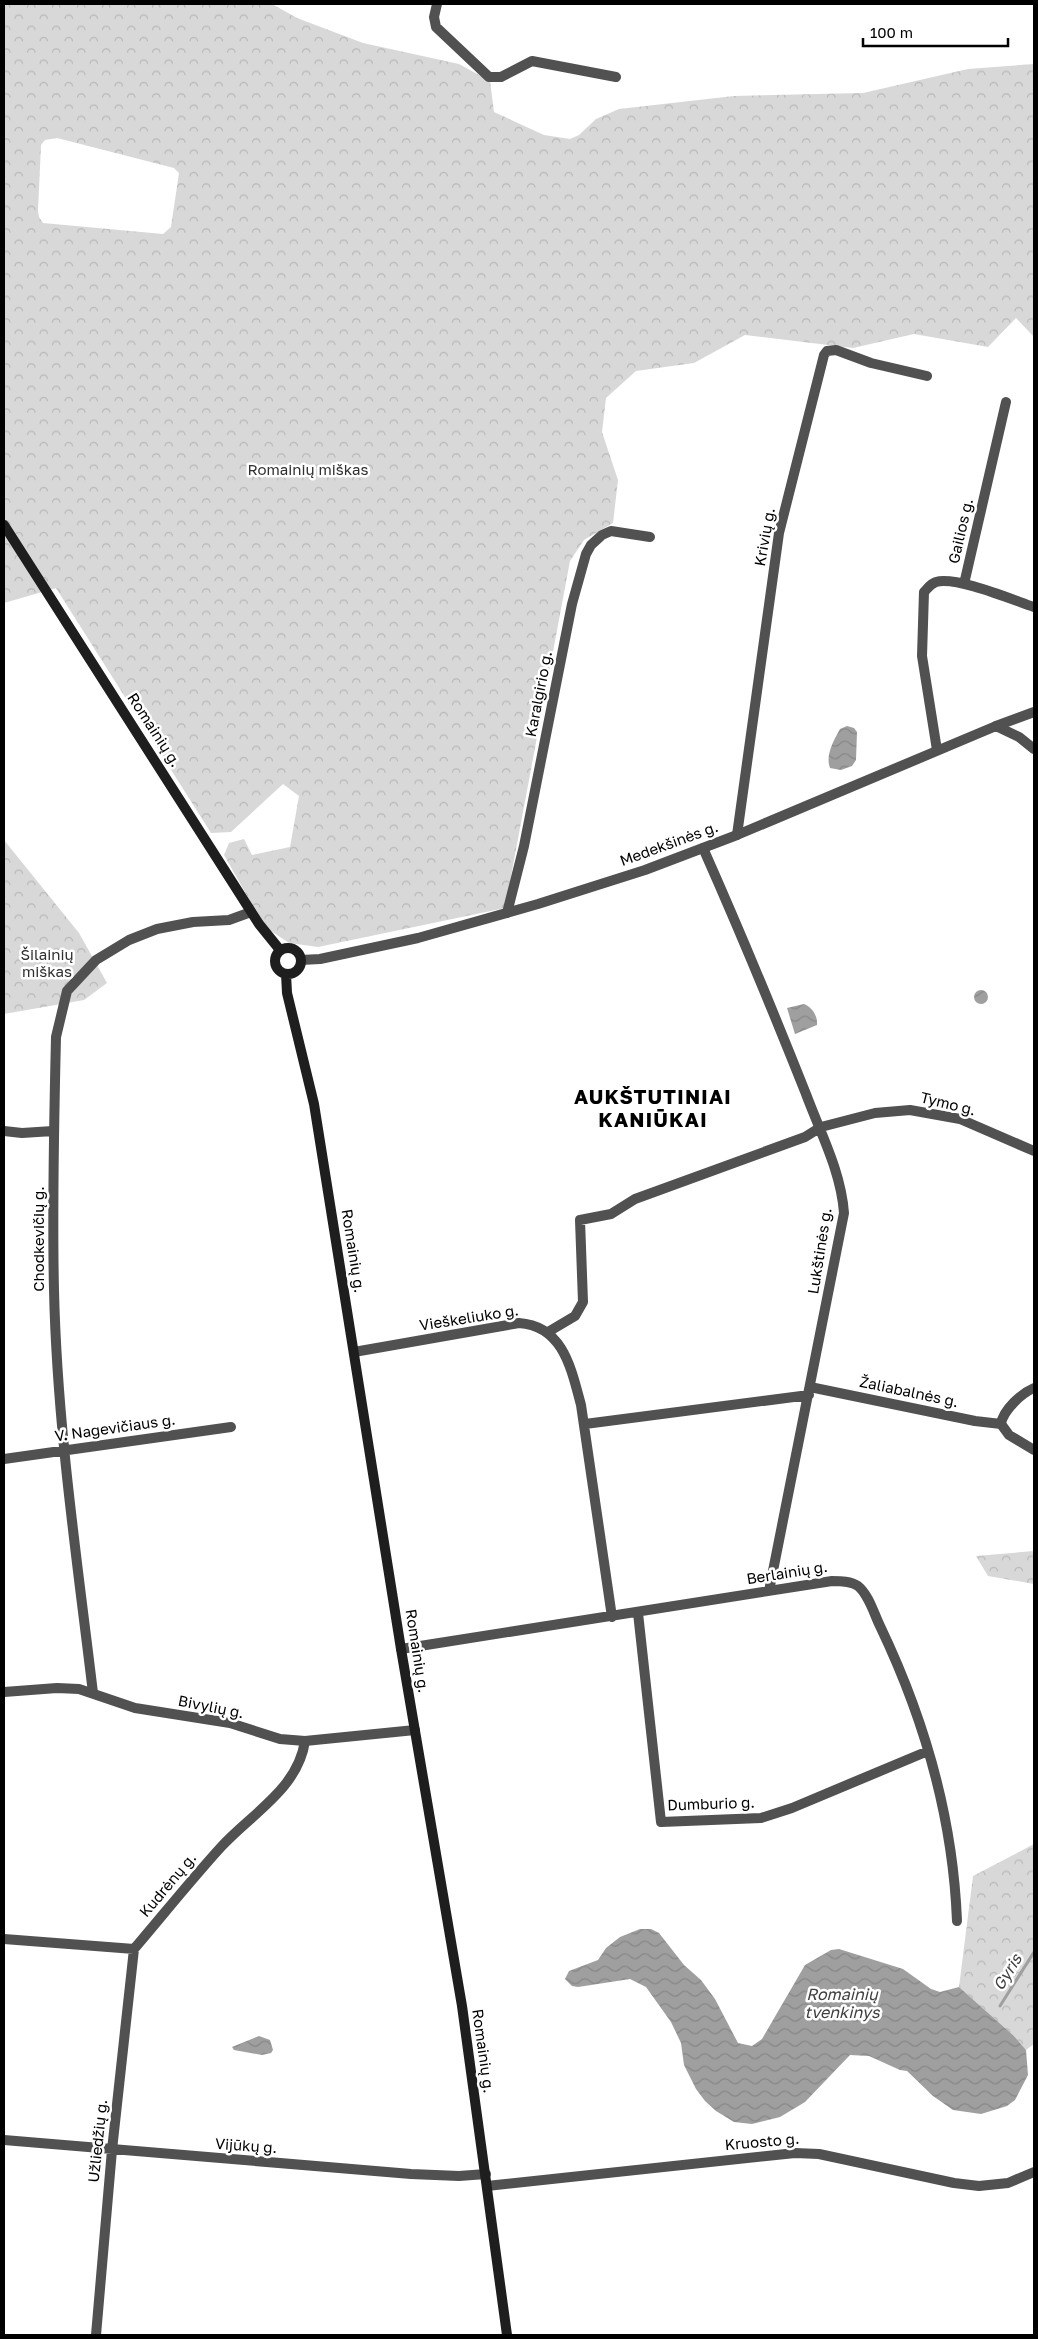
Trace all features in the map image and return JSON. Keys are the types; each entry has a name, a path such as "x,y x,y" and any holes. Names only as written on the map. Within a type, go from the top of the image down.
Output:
{"main road":[{"name":"Romainių g.","path":"4,526 251,912 280,950"},
{"path":"289,948 293,949 301,960 298,968 286,974 276,966 275,957 280,950 289,948"},
{"name":"Romainių g.","path":"286,974 287,993 314,1104 401,1649 462,2006 507,2335"}],"street":[{"path":"437,4 434,17 436,27 489,77 501,77 532,61 616,77"},
{"name":"Krivių g.","path":"737,835 779,533 824,355 827,351 836,350 871,363 926,376"},
{"name":"Gailios g.","path":"937,750 922,656 924,592 930,585 938,582 964,584 1006,402"},
{"name":"Karalgirio g.","path":"507,913 524,846 572,604 586,554 591,545 602,534 611,531 650,537"},
{"path":"964,584 1034,608"},
{"name":"Medekšinės g.","path":"301,960 320,960 418,938 507,913 645,870 737,835 937,750 1034,712"},
{"path":"996,726 1020,737 1034,749"},
{"name":"Lukštinės g.","path":"703,848 750,955 821,1127 842,1198 844,1213 810,1391 768,1591"},
{"name":"Chodkevičių g.","path":"93,1692 64,1450 54,1291 53,1132 56,1037 67,991 96,960 136,937 157,929 193,922 229,920 251,912"},
{"name":"Tymo g.","path":"548,1332 576,1316 582,1302 580,1220 612,1214 642,1196 805,1137 821,1127 875,1113 910,1110 960,1119 1034,1151"},
{"path":"4,1131 22,1133 53,1132"},
{"name":"Vieškeliuko g.","path":"354,1352 519,1323 534,1324 548,1332"},
{"path":"548,1332 556,1341 573,1376 585,1424 612,1617"},
{"path":"1034,1388 1024,1392 1004,1416 1001,1424 1009,1436 1034,1450"},
{"path":"585,1424 810,1391"},
{"name":"Žaliabalnės g.","path":"810,1391 1001,1424"},
{"name":"V. Nagevičiaus g.","path":"4,1459 231,1427"},
{"name":"Berlainių g.","path":"401,1649 832,1581 842,1581 858,1586 864,1593 887,1640 924,1732 951,1844 957,1921"},
{"name":"Dumburio g.","path":"638,1613 661,1822 761,1818 792,1808 928,1751"},
{"name":"Bivylių g.","path":"4,1692 69,1688 93,1692 135,1708 230,1723 280,1739 305,1741 415,1730"},
{"name":"Kudrėnų g.","path":"134,1949 221,1847 240,1827 278,1795 303,1754 305,1741"},
{"path":"4,1939 134,1949"},
{"name":"Užliedžių g.","path":"96,2335 112,2150 134,1949"},
{"name":"Vijūkų g.","path":"4,2140 411,2174 459,2176 486,2174"},
{"name":"Kruosto g.","path":"487,2186 795,2152 818,2154 954,2183 979,2186 1008,2183 1034,2172"}],"green space":[{"name":"Romainių miškas","path":"4,4 272,4 297,18 363,43 459,64 490,81 494,112 544,135 570,139 579,135 596,119 619,109 734,96 863,93 968,69 1034,64 1034,337 1016,318 988,347 914,334 853,348 745,335 694,363 636,371 606,398 602,432 618,480 613,523 584,540 570,561 505,908 318,947 289,943 265,927 224,855 229,843 244,839 252,855 290,847 299,796 283,784 231,832 211,833 56,588 4,603","holes":["57,138 174,168 179,173 171,227 163,234 43,223 39,217 41,145 45,140"]},
{"name":"Šilainių miškas","path":"4,840 79,933 107,983 84,1000 4,1014"},
{"path":"1034,1551 1034,1584 988,1576 976,1556"},
{"path":"1034,1844 1034,2044 1026,2050 1014,2036 959,1987 973,1876"}],"water":[{"path":"847,726 854,728 857,732 856,760 852,766 841,770 830,768 829,753 833,743 840,729"},
{"path":"978,990 984,990 988,997 984,1004 978,1004 974,1000 974,994"},
{"path":"804,1004 814,1012 817,1018 817,1025 795,1034 787,1008"},
{"name":"Romainių tvenkinys","path":"640,1929 651,1929 659,1933 684,1965 701,1980 715,1999 738,2043 752,2046 762,2039 805,1965 831,1950 839,1949 903,1969 931,1989 940,1992 959,1987 1014,2036 1026,2050 1028,2075 1015,2100 1007,2106 981,2114 953,2110 933,2096 907,2071 900,2070 869,2056 850,2055 805,2102 780,2117 752,2124 734,2122 716,2111 696,2089 684,2065 681,2043 671,2022 646,1987 630,1979 578,1987 572,1986 565,1979 569,1971 598,1960 606,1948 620,1937"},
{"path":"259,2036 270,2040 273,2050 271,2053 262,2055 234,2050 232,2047"}],"waterway":[{"name":"Gyris","path":"1000,2006 1034,1952"}],"district":[{"name":"AUKŠTUTINIAI KANIŪKAI","path":"653,1108"}]}
